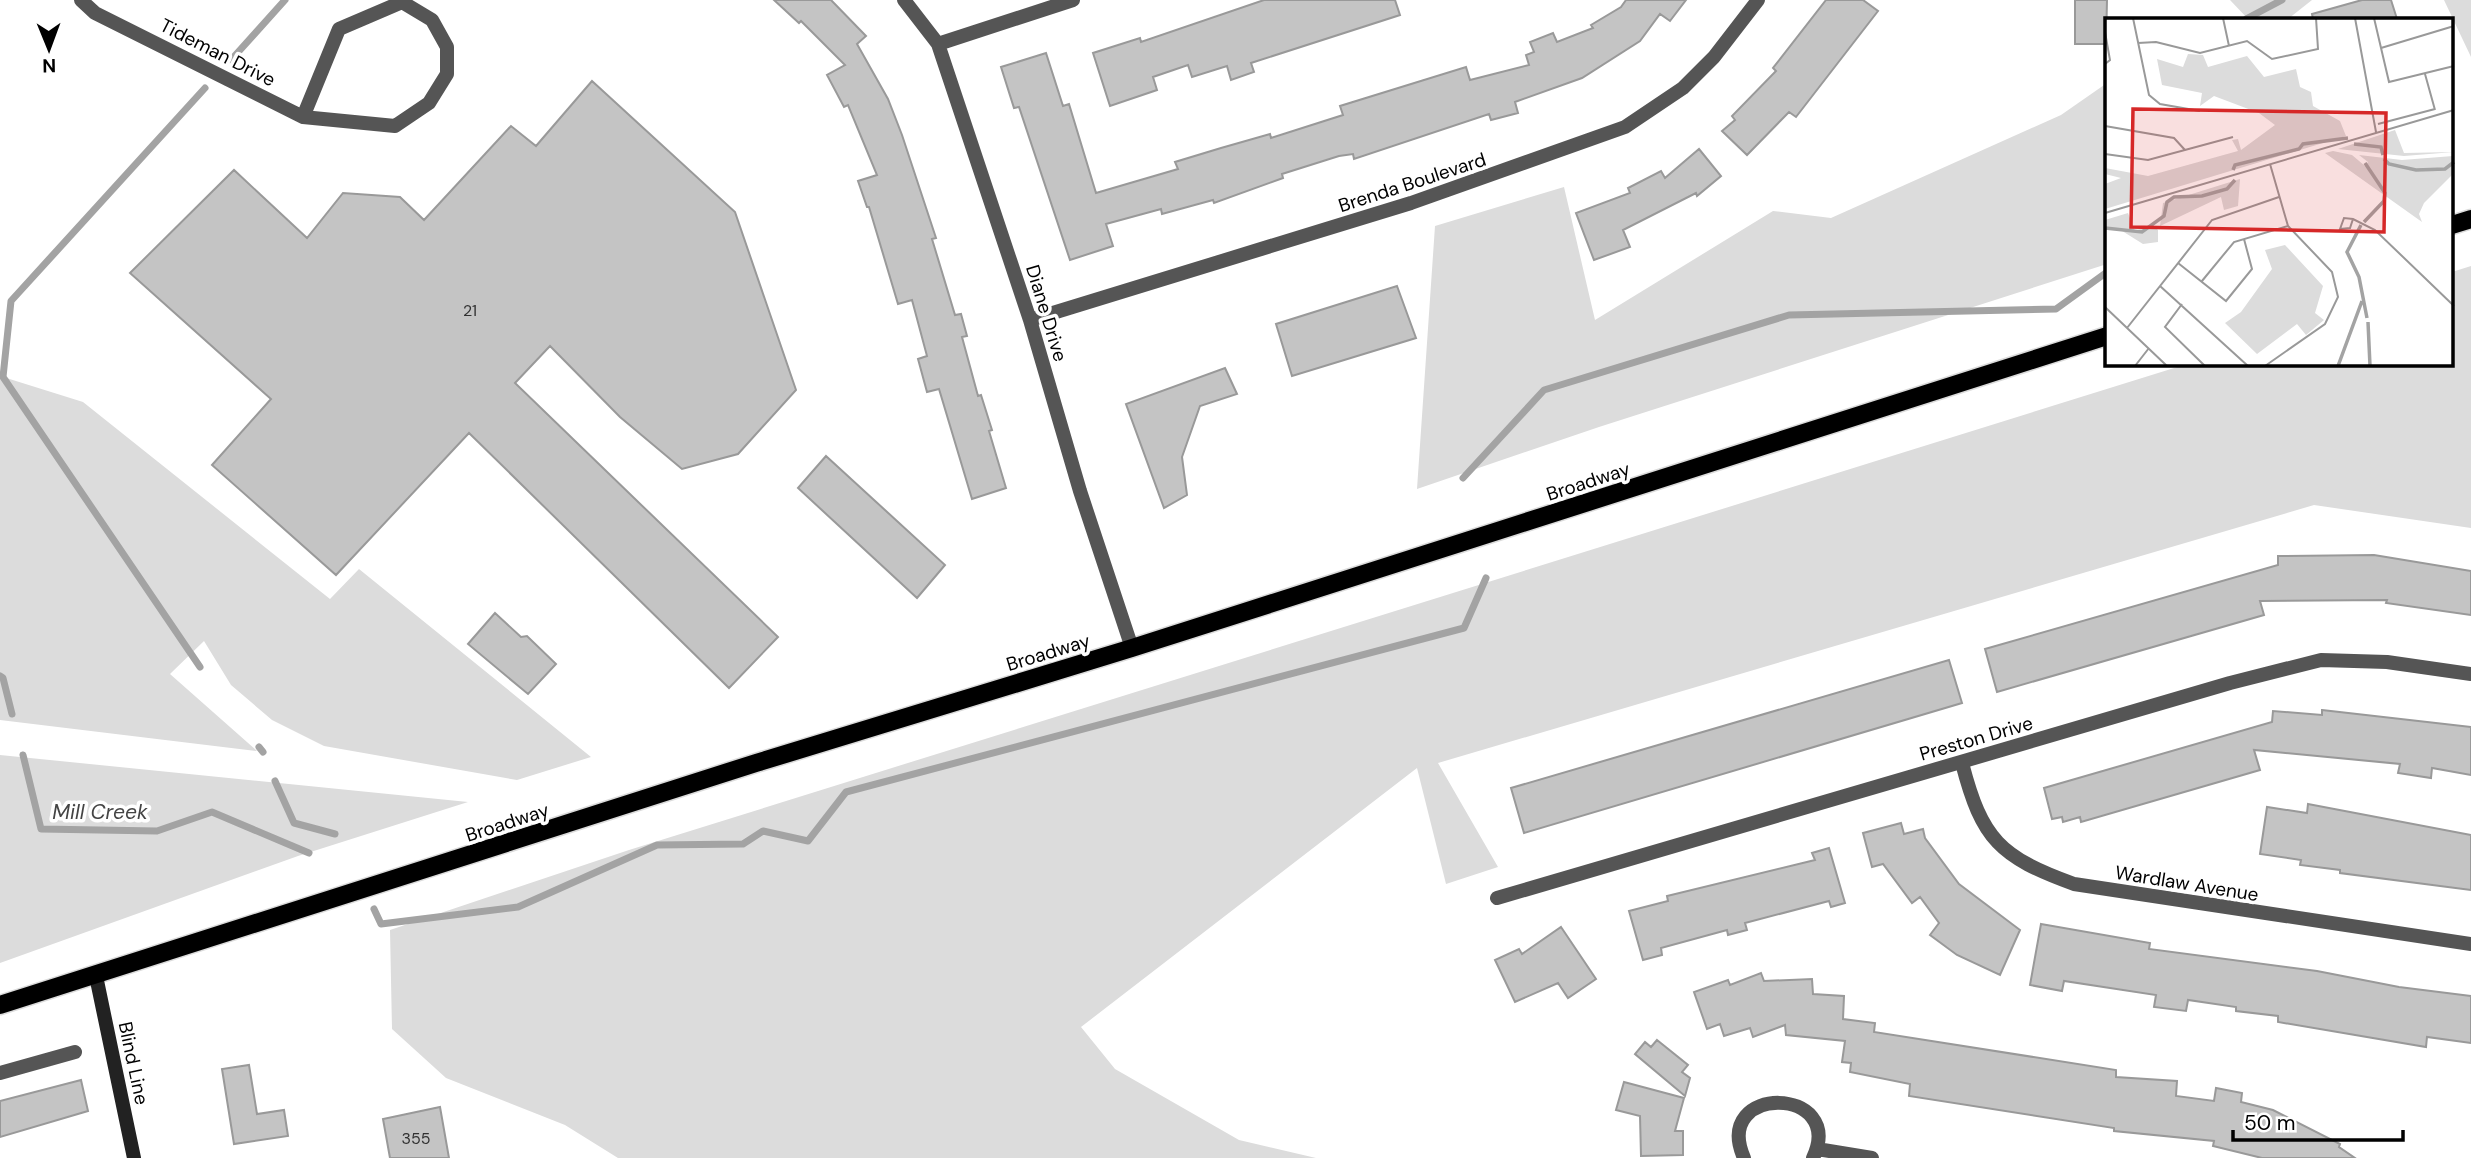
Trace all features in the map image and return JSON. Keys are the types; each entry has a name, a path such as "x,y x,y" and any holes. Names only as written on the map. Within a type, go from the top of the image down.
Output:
{"main road":[{"path":"2454,224 2471,219"},
{"name":"Broadway","path":"0,1005 756,763 1132,648 2105,337"}],"street":[{"name":"Tideman Drive","path":"81,0 95,13 303,117 395,126 429,103 447,74 447,47 432,20 402,2 339,29 303,117"},
{"name":"Diane Drive","path":"904,0 938,44 1030,320 1080,491 1132,648"},
{"path":"938,44 1073,0"},
{"name":"Brenda Boulevard","path":"1030,320 1411,203 1625,127 1683,88 1714,57 1758,0"},
{"name":"Preston Drive","path":"1497,898 2230,683 2321,660 2387,662 2471,674"},
{"name":"Wardlaw Avenue","path":"1962,763 1971,800 1989,835 2002,850 2044,873 2074,884 2471,944"},
{"name":"Blind Line","path":"96,976 134,1158"},
{"path":"0,1073 75,1052"},
{"path":"1744,1158 1739,1136 1743,1123 1753,1110 1778,1101 1792,1103 1807,1112 1815,1123 1815,1154 1872,1158"}],"shaded area":[{"path":"2230,0 2312,0 2289,18 2247,18"},
{"path":"2444,0 2471,0 2471,57 2454,18"},
{"path":"2105,84 2105,265 1599,427 1417,489 1435,226 1564,187 1595,320 1773,211 1831,218 2061,115"},
{"path":"2471,266 2471,528 2314,505 1438,763 1498,867 1446,884 1417,768 1081,1027 1115,1069 1239,1140 1316,1158 618,1158 565,1125 446,1078 392,1029 390,930 629,850 2181,366 2454,366 2454,271"},
{"path":"0,376 83,402 330,599 359,569 591,757 517,780 324,746 272,720 231,685 204,641 170,674 257,751 0,720"},
{"path":"0,755 468,802 298,856 0,963"}],"building":[{"path":"774,0 831,0 866,36 857,44 888,99 902,135 936,238 932,239 955,315 961,314 967,336 962,337 978,396 981,395 992,430 989,431 1006,488 972,499 939,389 927,392 918,359 927,356 912,300 898,304 869,207 858,181 877,175 848,105 844,107 827,75 845,65 801,21 799,23"},
{"path":"1264,0 1395,0 1400,15 1251,63 1254,72 1231,80 1227,66 1192,77 1188,65 1153,77 1157,90 1110,106 1093,53 1140,38 1141,42"},
{"path":"1626,0 1686,0 1670,21 1660,14 1640,41 1582,78 1515,102 1518,113 1491,120 1489,114 1354,159 1353,154 1339,156 1282,174 1283,178 1214,203 1213,200 1162,214 1161,209 1106,224 1113,246 1070,260 1019,107 1014,108 1001,67 1046,53 1063,106 1069,104 1096,193 1178,169 1175,162 1270,134 1271,138 1343,115 1340,106 1466,67 1470,80 1529,65 1526,55 1534,52 1530,42 1553,33 1557,42 1593,28 1591,25 1621,7"},
{"path":"1826,0 1863,0 1878,11 1796,117 1789,112 1747,155 1722,131 1735,120 1732,116 1776,71 1773,68"},
{"path":"2075,0 2107,0 2105,44 2075,44"},
{"path":"2362,0 2391,0 2397,18 2313,18 2312,14"},
{"path":"592,81 735,212 796,390 738,454 682,469 620,417 550,346 515,383 778,637 729,688 469,433 336,575 212,465 271,399 130,273 234,170 307,238 343,193 400,197 424,220 511,126 536,146"},
{"path":"1699,149 1721,176 1697,196 1696,193 1623,230 1630,247 1594,260 1576,213 1630,193 1628,188 1661,171 1665,178"},
{"path":"1397,286 1416,338 1292,376 1276,324"},
{"path":"1225,368 1237,394 1200,406 1182,457 1187,495 1164,508 1126,404"},
{"path":"826,456 945,565 917,598 798,488"},
{"path":"2374,555 2471,571 2471,615 2386,603 2387,600 2260,601 2264,615 1997,692 1985,649 2278,565 2278,556"},
{"path":"495,613 521,637 527,636 556,664 528,694 468,644"},
{"path":"1949,660 1962,703 1524,833 1511,788"},
{"path":"2322,710 2471,727 2471,775 2432,768 2431,778 2398,773 2400,764 2254,750 2260,770 2081,822 2080,817 2063,822 2062,817 2052,819 2044,788 2272,722 2273,711 2322,715"},
{"path":"2308,804 2471,835 2471,890 2340,873 2340,870 2300,865 2301,860 2260,854 2267,807 2307,813"},
{"path":"1901,823 1904,834 1923,829 1925,838 1959,884 2020,930 2000,975 1957,955 1930,935 1939,923 1920,897 1912,903 1883,864 1872,867 1863,833"},
{"path":"1829,848 1845,903 1831,907 1829,901 1745,923 1747,930 1728,935 1727,930 1661,948 1662,955 1643,960 1629,911 1668,901 1667,896 1815,860 1812,853"},
{"path":"2041,924 2150,943 2149,949 2317,971 2399,987 2471,996 2471,1043 2427,1037 2426,1047 2278,1022 2278,1016 2236,1011 2236,1007 2188,1000 2186,1011 2154,1007 2156,995 2064,981 2062,991 2030,985"},
{"path":"1561,927 1596,979 1568,998 1558,983 1515,1002 1495,960 1519,949 1522,954"},
{"path":"1761,973 1764,981 1812,979 1813,994 1844,996 1843,1019 1875,1023 1874,1032 2116,1070 2116,1077 2177,1081 2176,1096 2214,1101 2216,1088 2242,1093 2241,1102 2273,1110 2340,1144 2339,1147 2355,1158 2262,1158 2213,1146 2214,1141 2114,1131 2114,1128 1909,1096 1910,1084 1850,1072 1851,1063 1842,1062 1845,1041 1786,1035 1785,1025 1753,1037 1750,1028 1724,1036 1720,1024 1707,1029 1694,992 1728,980 1730,985"},
{"path":"1657,1040 1688,1065 1682,1072 1690,1078 1685,1096 1635,1054 1645,1042 1651,1047"},
{"path":"249,1065 257,1114 284,1110 288,1136 234,1144 222,1069"},
{"path":"81,1080 88,1111 0,1137 0,1101"},
{"path":"1624,1082 1684,1098 1675,1131 1683,1131 1683,1155 1641,1156 1640,1116 1616,1110"},
{"path":"440,1107 449,1158 390,1158 383,1119"}],"waterway":[{"path":"231,60 285,0"},
{"path":"2248,18 2282,0"},
{"path":"200,667 3,377 11,301 205,88"},
{"path":"1463,478 1544,390 1789,315 2056,309 2105,273"},
{"path":"374,909 381,924 518,907 657,845 743,844 763,831 808,841 846,792 1464,628 1486,578"},
{"name":"Mill Creek","path":"0,676 3,678 12,714"},
{"path":"259,747 263,752"},
{"name":"Mill Creek","path":"23,755 41,829 157,831 212,812 309,853"},
{"path":"275,781 294,823 335,834"}]}
